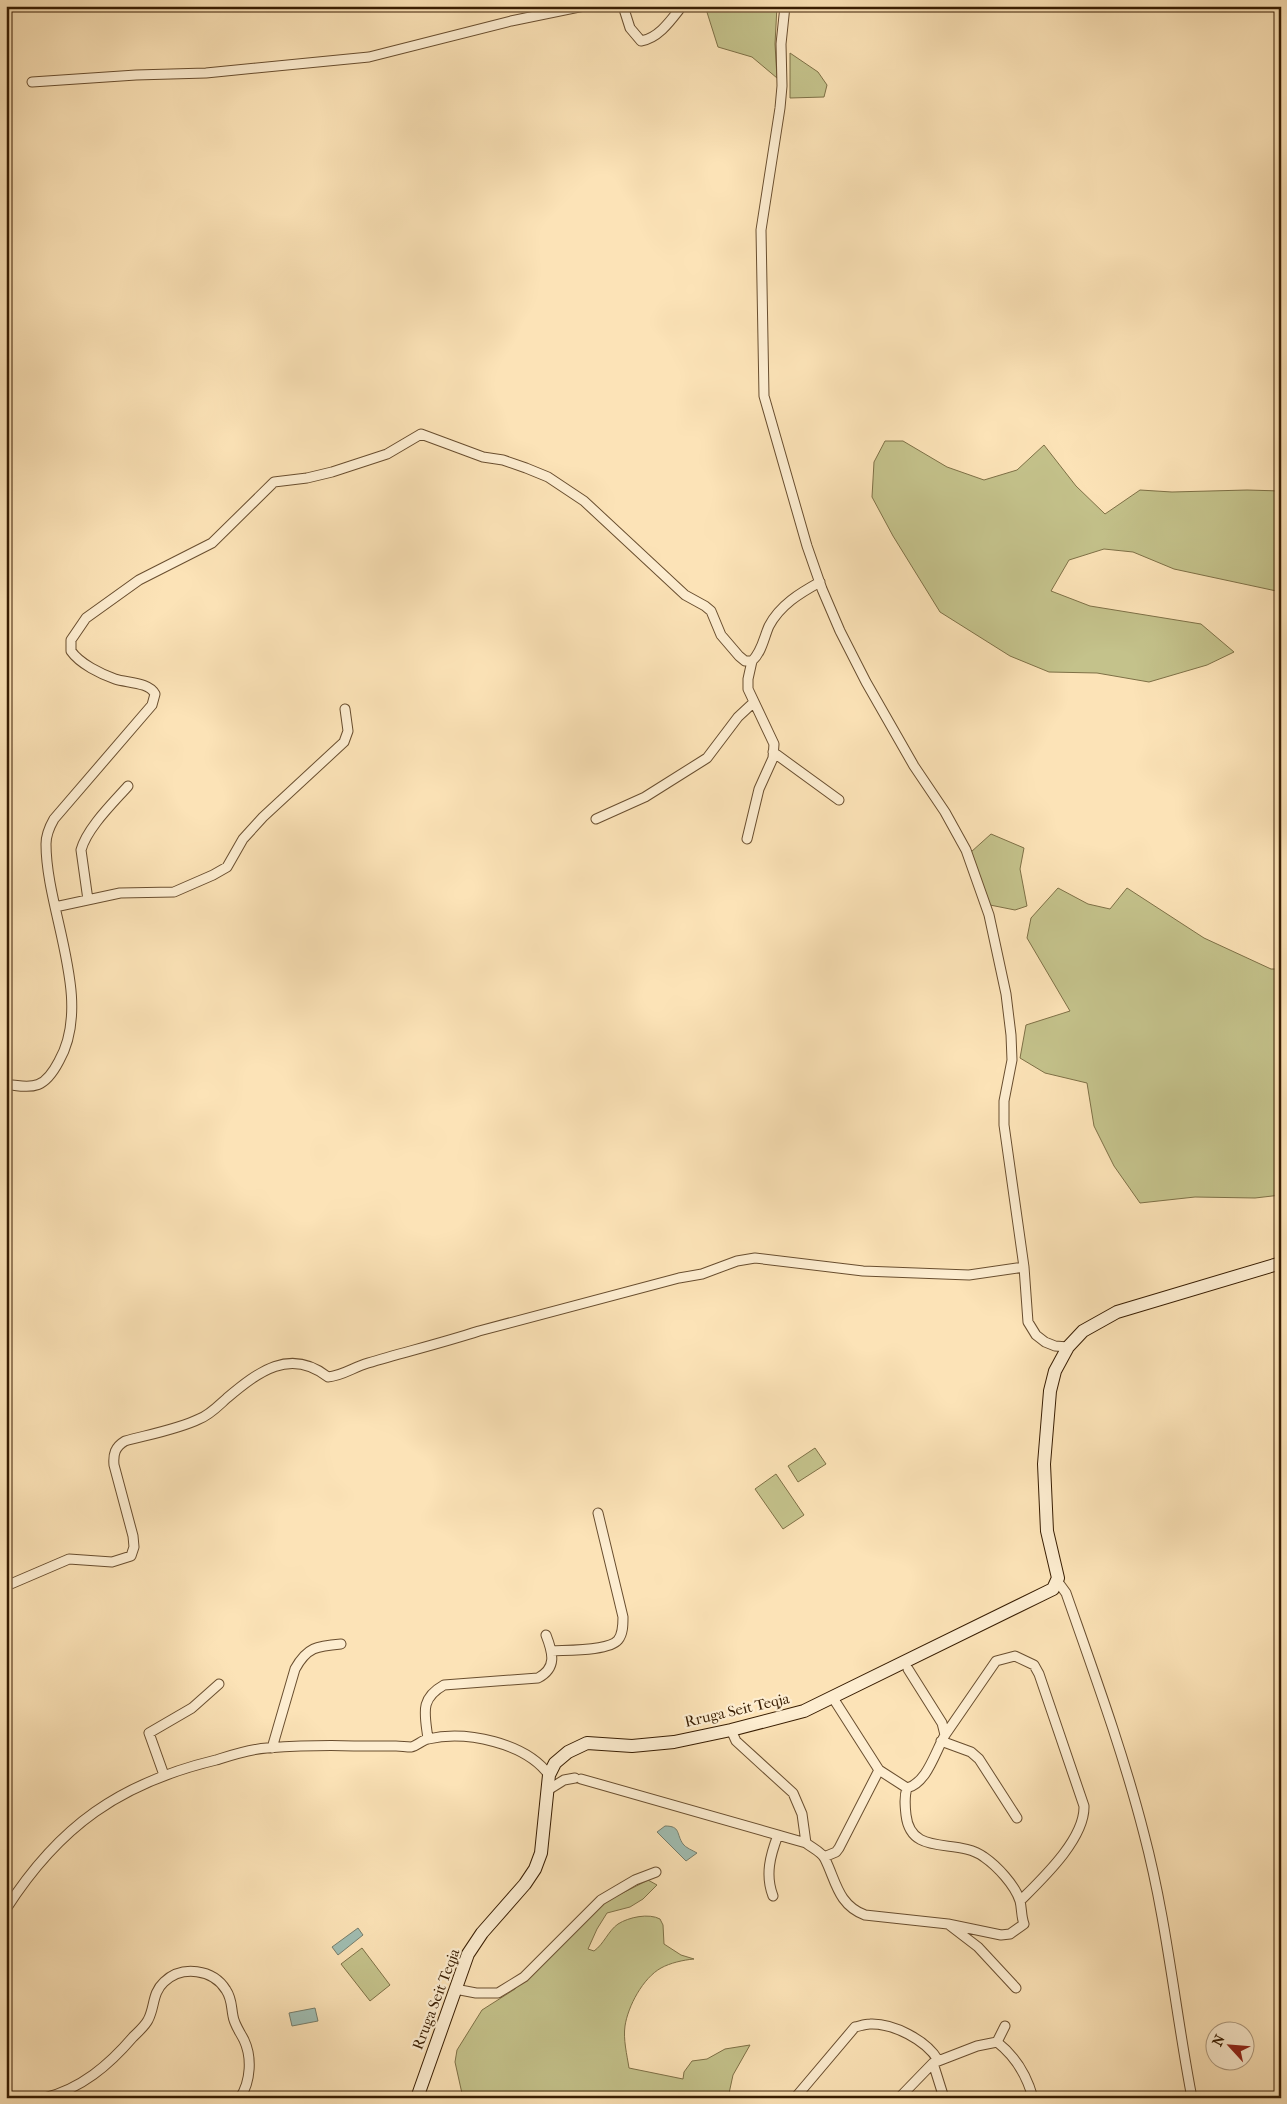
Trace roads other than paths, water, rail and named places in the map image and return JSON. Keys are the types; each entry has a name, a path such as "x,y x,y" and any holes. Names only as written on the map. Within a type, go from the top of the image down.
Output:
{"main road":[{"path":"1058,1582 1047,1531 1044,1464 1050,1391 1055,1371 1068,1347 1083,1331 1117,1312 1281,1263"},
{"name":"Rruga Seit Teqja","path":"418,2098 468,1954 482,1933 525,1884 535,1869 541,1854 550,1775 555,1763 568,1752 587,1743 632,1746 674,1742 731,1730 804,1711 1050,1591 1058,1582"}],"street":[{"path":"32,82 136,75 206,73 369,56 511,21 584,6"},
{"path":"623,6 630,28 641,41 649,40 657,34 682,6"},
{"path":"784,6 781,44 782,86 780,108 761,230 762,382 764,396 806,546 840,631 866,682 914,766 945,812 966,850 989,915 1006,994 1011,1035 1012,1060 1004,1101 1004,1125 1024,1268 1026,1311 1032,1330 1045,1342 1055,1346 1068,1347"},
{"path":"6,1084 32,1086 44,1082 54,1072 62,1057 70,1034 73,1010 71,988 54,907 46,844 49,828 54,818 152,705 156,694 149,687 114,678 82,662 71,652 71,640 86,618 139,580 212,543 274,482 307,478 332,472 387,454 421,434 483,456 504,460 526,468 548,478 584,500 685,595 705,606 711,612 721,635 745,661 752,661 757,657 770,625 778,612 802,592 820,582"},
{"path":"747,839 759,789 773,758 774,744 748,689 752,661"},
{"path":"596,819 645,797 707,758 738,717 753,703"},
{"path":"54,907 120,893 172,892 182,890 227,866 243,839 263,817 344,742 348,731 345,709"},
{"path":"773,752 839,800"},
{"path":"88,900 81,850 83,842 91,829 128,786"},
{"path":"6,1586 69,1559 112,1562 131,1556 134,1547 133,1536 114,1465 113,1455 118,1445 125,1441 199,1420 248,1381 261,1372 275,1366 289,1363 306,1364 318,1369 328,1377 337,1376 354,1368 479,1331 679,1278 702,1274 737,1261 755,1258 863,1271 969,1275 1024,1268"},
{"path":"552,1651 609,1646 618,1640 623,1631 623,1617 598,1513"},
{"path":"1058,1582 1066,1593 1119,1746 1144,1834 1162,1913 1192,2098"},
{"path":"428,1739 425,1716 426,1701 433,1691 444,1684 538,1678 546,1674 552,1663 552,1651 546,1635"},
{"path":"272,1748 299,1661 309,1651 319,1646 341,1644"},
{"path":"833,1698 879,1770 907,1788 914,1786 923,1776 943,1738 996,1661 1015,1656 1034,1665 1039,1674 1084,1806 1084,1816 1057,1863 1020,1901"},
{"path":"908,1669 942,1723 943,1738"},
{"path":"164,1776 150,1733 192,1708 219,1684"},
{"path":"731,1730 736,1741 793,1793 802,1814 806,1843"},
{"path":"6,1909 26,1879 43,1859 72,1830 100,1807 122,1794 164,1776 194,1765 241,1753 272,1748 412,1747 428,1739 464,1736 498,1742 518,1751 542,1765 550,1775"},
{"path":"943,1738 971,1752 979,1760 1017,1818"},
{"path":"824,1857 836,1852 839,1848 879,1770"},
{"path":"548,1790 564,1780 578,1779 806,1843 824,1857 842,1900 856,1912 881,1917 948,1924 992,1934 1010,1934 1024,1924 1020,1901 1006,1880 983,1856 965,1848 922,1841 913,1835 909,1829 906,1814 905,1794 907,1788"},
{"path":"773,1896 770,1888 769,1862 778,1835"},
{"path":"455,1989 476,1993 498,1993 524,1977 601,1900 635,1880 656,1872"},
{"path":"948,1924 978,1947 1016,1988"},
{"path":"44,2098 67,2090 93,2076 106,2066 148,2020 154,1996 160,1986 175,1975 194,1971 204,1973 218,1980 226,1989 232,2001 233,2017 250,2059 248,2076 240,2098"},
{"path":"795,2098 855,2027 870,2024 888,2026 925,2043 935,2061 944,2098"},
{"path":"997,2042 1005,2026"},
{"path":"899,2098 935,2061 977,2046 997,2042 1011,2053 1030,2086 1033,2098"}],"water":[{"path":"665,1826 674,1827 683,1844 697,1853 686,1861 657,1832"},
{"path":"358,1928 363,1935 338,1955 332,1947"},
{"path":"315,2008 318,2021 292,2026 289,2013"}]}
